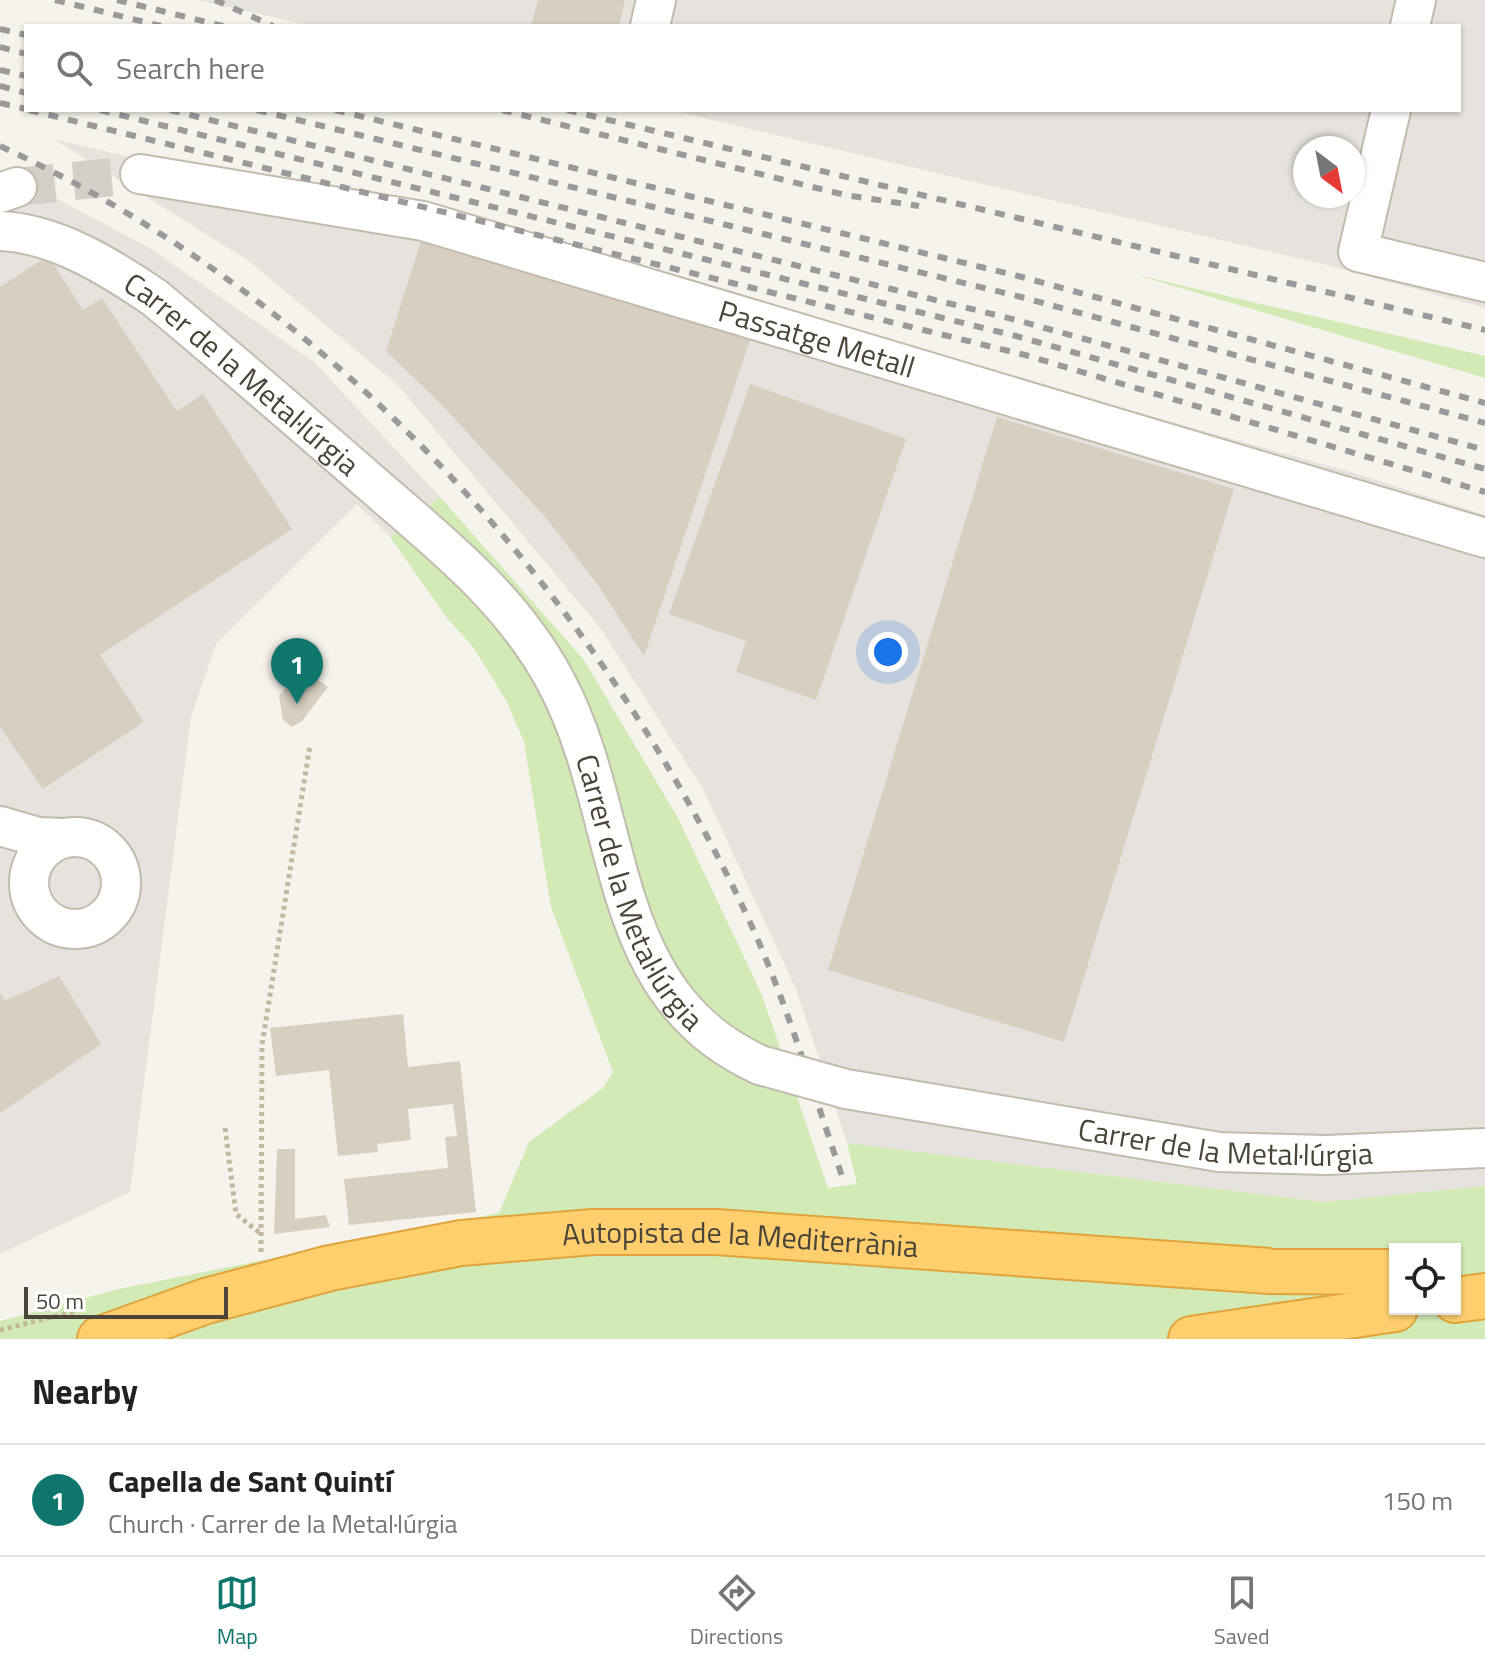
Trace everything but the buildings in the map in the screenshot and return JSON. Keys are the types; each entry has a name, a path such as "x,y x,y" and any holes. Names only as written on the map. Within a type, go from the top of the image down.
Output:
{"highway":[{"name":"Autopista de la Mediterrània","path":"90,1325 206,1301 330,1268 461,1243 593,1232 730,1232 1270,1271 1389,1272"},
{"path":"1461,1274 1485,1275"},
{"path":"1461,1299 1485,1296"},
{"path":"1191,1339 1389,1310"}],"street":[{"path":"650,24 656,0"},
{"path":"1410,24 1416,0"},
{"path":"1391,112 1358,252 1485,282"},
{"name":"Passatge Metall","path":"140,174 423,221 1485,538"},
{"name":"Carrer de la Metal·lúrgia","path":"0,231 32,236 75,252 127,279 155,298 483,582 535,646 569,708 593,774 636,932 660,981 684,1012 714,1041 760,1065 846,1089 1219,1152 1327,1155 1485,1148"},
{"path":"0,826 38,837 79,837 107,850 120,878 113,908 89,927 73,929 58,926 0,869"},
{"path":"35,906 29,893 32,865 40,853 64,838"}],"path":[{"path":"261,1258 262,1045 310,745"},
{"path":"225,1128 236,1214 261,1233"},
{"path":"0,1330 90,1325"}],"shaded area":[{"path":"197,0 1485,0 1485,308 1331,266 678,112 1461,112 1461,24 304,24"},
{"path":"54,139 767,309 1351,472 1485,515 1485,1186 1323,1202 847,1143 796,989 703,789 601,629 398,385 249,261"},
{"path":"0,169 148,247 314,362 440,497 390,537 357,504 216,644 191,717 130,1192 0,1254"}],"green space":[{"path":"1133,274 1485,356 1485,378"},
{"path":"440,497 584,660 678,818 762,995 828,1188 857,1184 847,1143 1323,1202 1485,1186 1485,1339 0,1339 0,1321 119,1289 499,1213 529,1142 603,1088 613,1072 551,907 524,742 507,702 473,647 447,618 390,537"}],"tunnel":[{"path":"17,187 140,174"}],"railway":[{"path":"55,0 153,24"},
{"path":"117,0 215,24"},
{"path":"215,0 269,24"},
{"path":"0,29 24,35"},
{"path":"0,47 24,53"},
{"path":"0,70 24,76"},
{"path":"0,86 24,92"},
{"path":"0,103 24,109"},
{"path":"37,112 1025,355 1485,492"},
{"path":"108,112 1016,336 1485,469"},
{"path":"178,112 1016,320 1485,450"},
{"path":"265,112 1021,297 1485,423"},
{"path":"343,112 1018,276 1485,403"},
{"path":"510,112 845,195 919,206"},
{"path":"575,112 1485,330"},
{"path":"0,146 120,209 232,283 338,367 435,460 524,561 605,669 678,784 741,903 784,1006 844,1182"}],"place":[{"name":"Capella de Sant Quintí","path":"297,704"}]}
